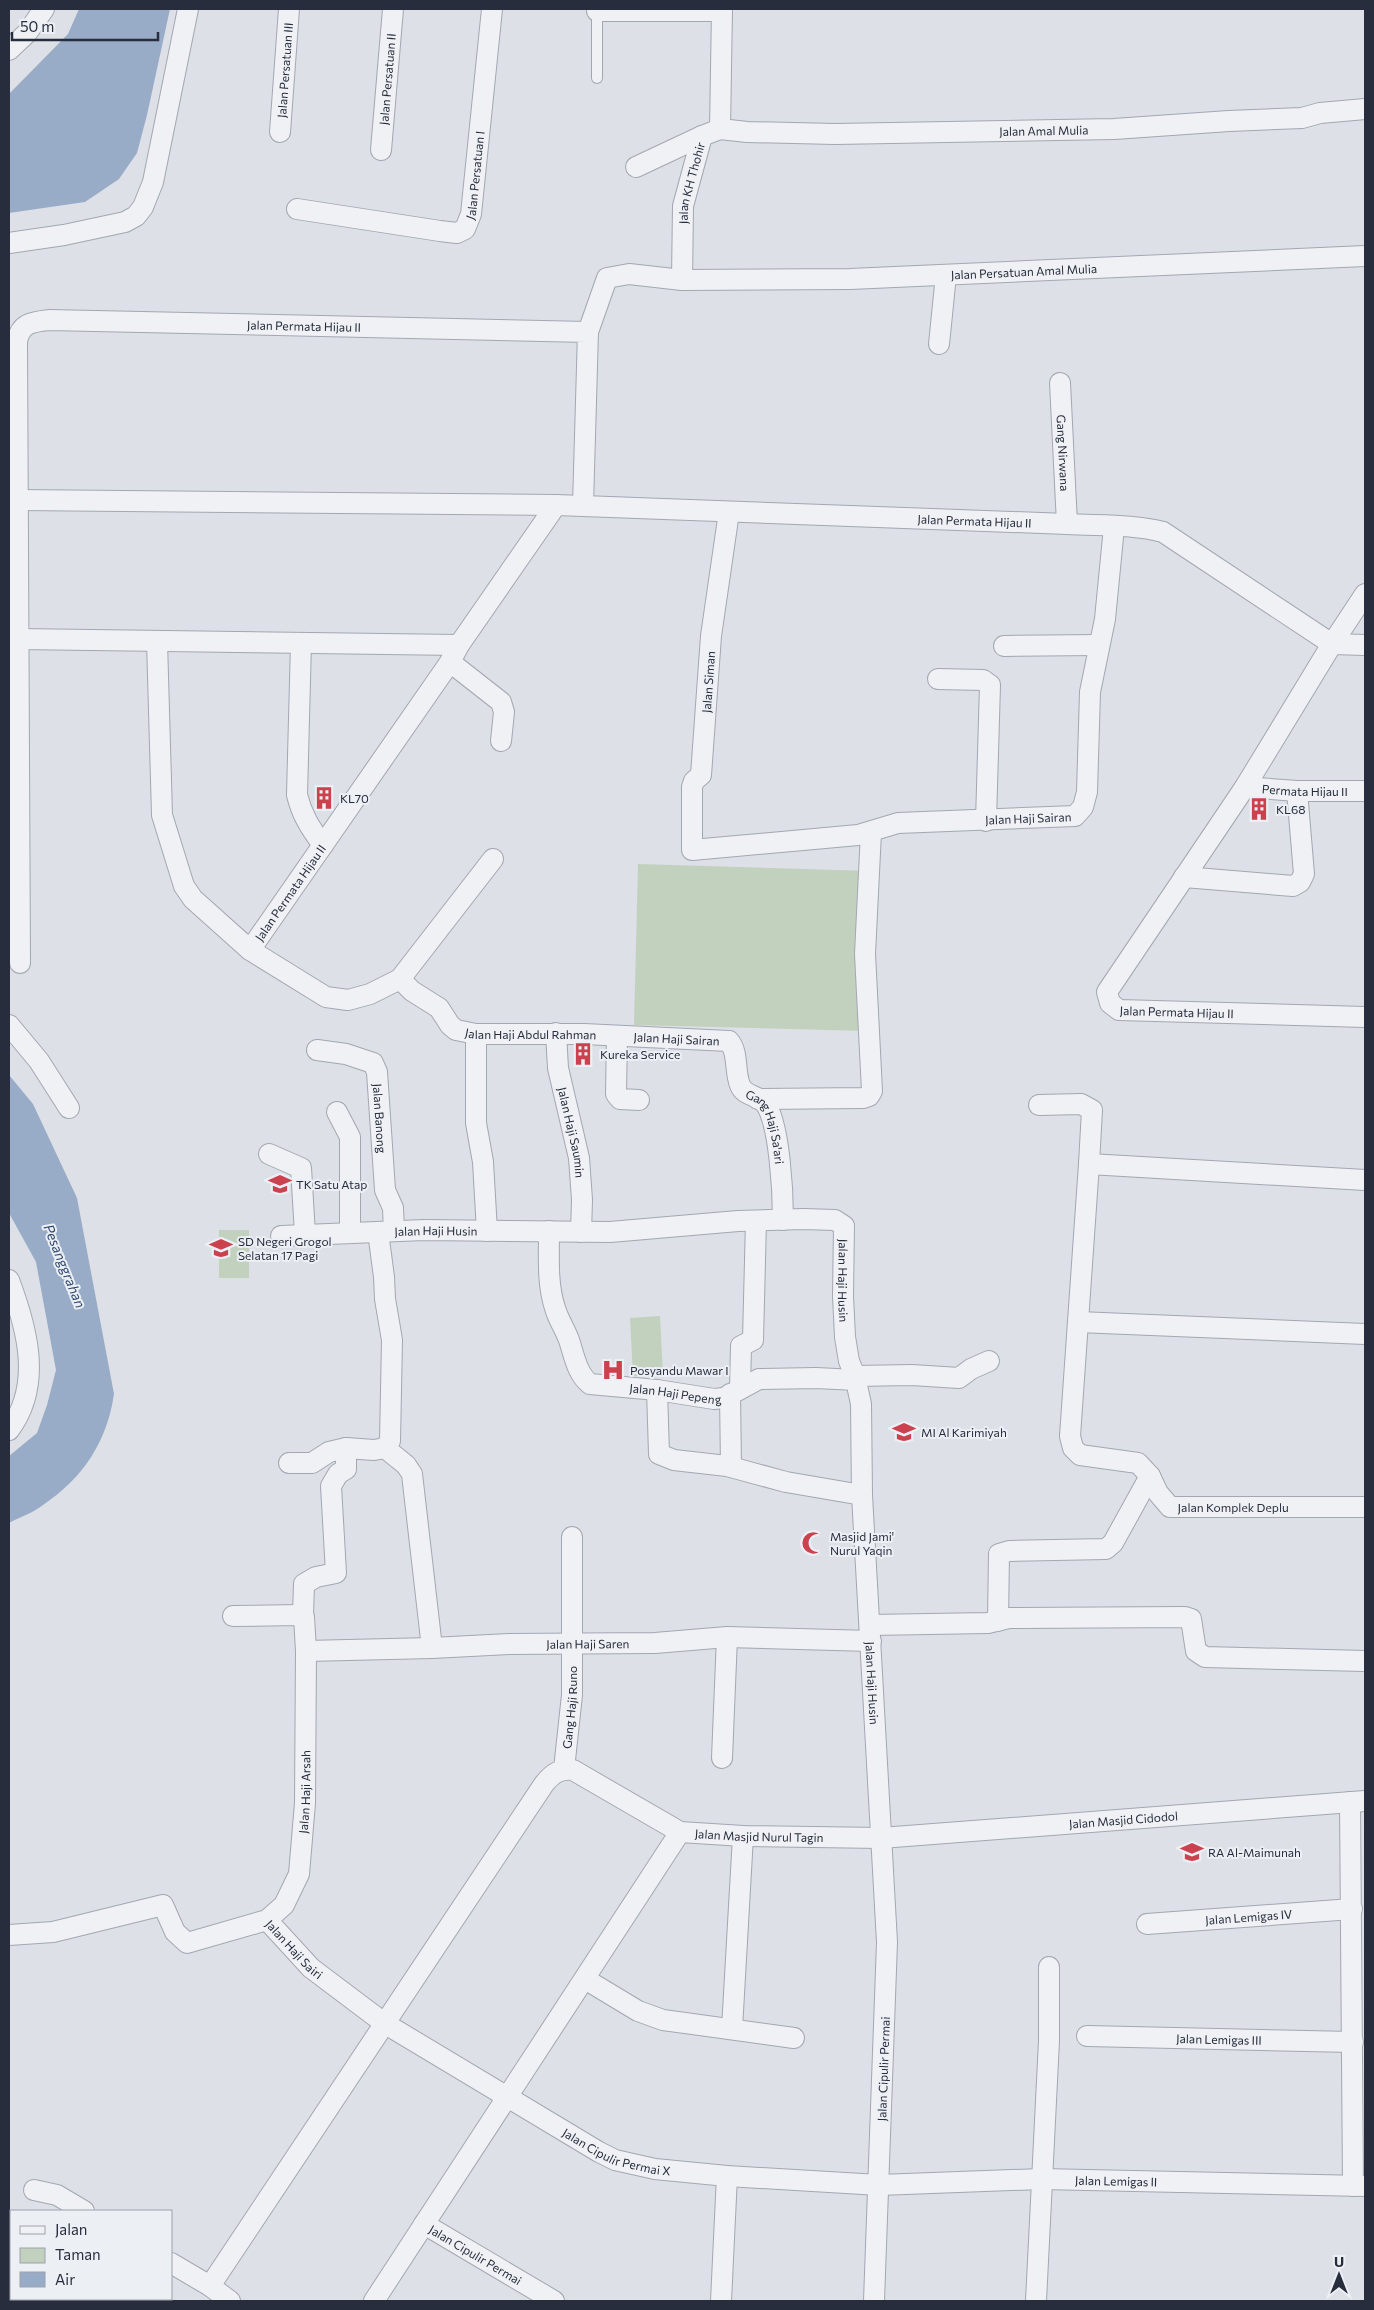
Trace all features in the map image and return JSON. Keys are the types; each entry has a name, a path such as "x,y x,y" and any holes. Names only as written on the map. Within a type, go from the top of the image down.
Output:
{"street":[{"path":"9,50 27,33 44,9"},
{"path":"9,243 64,236 125,222 136,216 143,207 152,182 188,9"},
{"name":"Jalan Persatuan III","path":"280,132 289,9"},
{"name":"Jalan Persatuan II","path":"382,150 393,9"},
{"name":"Jalan Persatuan I","path":"297,209 440,231 457,232 465,229 471,214 492,9"},
{"path":"597,10 722,10"},
{"name":"Jalan KH Thohir","path":"682,280 683,206 711,132 722,10"},
{"name":"Jalan Amal Mulia","path":"711,132 835,134 1114,129 1302,118 1320,113 1365,109"},
{"path":"636,167 711,132"},
{"name":"Jalan Persatuan Amal Mulia","path":"588,332 607,278 629,274 682,280 850,279 1365,256"},
{"path":"939,344 946,275"},
{"name":"Jalan Permata Hijau II","path":"20,963 18,333 30,322 49,320 588,332"},
{"path":"582,505 588,332"},
{"name":"Gang Nirwana","path":"1060,383 1067,524"},
{"name":"Jalan Permata Hijau II","path":"18,500 582,505 1143,527 1163,532 1332,644"},
{"name":"Jalan Permata Hijau II","path":"493,859 400,979 370,994 348,1000 326,997 250,950 556,505"},
{"name":"Jalan Siman","path":"692,850 692,787 694,781 701,775 711,636 729,512"},
{"name":"Jalan Haji Sairan","path":"692,850 858,835 898,823 1075,816 1083,808 1089,777 1090,692 1108,592 1114,527"},
{"name":"Jalan Permata Hijau II","path":"1365,594 1332,644 1245,787 1107,992 1110,1003 1119,1010 1365,1017"},
{"path":"18,639 301,643 455,654 501,702 504,712 501,741"},
{"path":"157,641 162,815 184,886 193,899 250,950"},
{"path":"301,643 297,795 308,826 323,845"},
{"path":"1332,644 1365,645"},
{"path":"1004,646 1099,645"},
{"path":"938,679 983,680 990,685 986,821"},
{"name":"Permata Hijau II","path":"1245,787 1297,791 1365,792"},
{"path":"1184,877 1293,886 1300,882 1304,874 1297,791"},
{"path":"758,1099 863,1098 869,1096 872,1091 864,954 871,832"},
{"name":"Jalan Haji Abdul Rahman","path":"400,979 412,991 439,1008 450,1025 456,1030 476,1034 556,1033 620,1036"},
{"path":"9,1026 39,1060 69,1108"},
{"name":"Jalan Haji Saumin","path":"556,1033 558,1068 579,1158 582,1200 581,1232"},
{"path":"476,1034 476,1123 483,1162 487,1231"},
{"path":"620,1036 616,1094 620,1099 639,1100"},
{"name":"Jalan Haji Sairan","path":"620,1036 728,1041"},
{"name":"Gang Haji Sa'ari","path":"728,1041 734,1048 740,1087 764,1102 773,1121 777,1143 783,1220"},
{"name":"Jalan Banong","path":"317,1050 346,1054 373,1063 377,1072 385,1190 393,1208 386,1231"},
{"name":"Jalan Komplek Deplu","path":"1039,1105 1080,1104 1092,1110 1070,1436 1073,1448 1080,1455 1138,1463 1150,1476 1158,1493 1170,1507 1365,1507"},
{"path":"337,1112 350,1137 350,1233"},
{"path":"269,1154 302,1168 305,1234"},
{"path":"1089,1164 1365,1180"},
{"name":"Jalan Haji Husin","path":"281,1236 386,1231 610,1232 783,1220 835,1220 844,1226 842,1296 844,1332 849,1361 856,1378 862,1422 862,1495 881,1838"},
{"path":"731,1467 735,1391 741,1346 753,1340 756,1221"},
{"path":"289,1463 312,1463 329,1452 346,1448 374,1450 385,1448 390,1441 392,1340 385,1299 386,1231"},
{"name":"Jalan Haji Pepeng","path":"548,1231 551,1292 555,1310 584,1380 590,1384 657,1390 714,1399 735,1391 754,1380 769,1378 856,1378 912,1375 959,1378 971,1368 989,1361"},
{"path":"9,1280 18,1306 30,1362 28,1387 21,1410 9,1430"},
{"path":"1078,1322 1365,1334"},
{"path":"657,1390 659,1454 674,1460 731,1467 786,1482 862,1495"},
{"name":"Jalan Haji Arsah","path":"267,1920 284,1905 299,1874 305,1803 306,1651 303,1615 304,1584 316,1577 336,1573 331,1486 338,1474 346,1468 346,1448"},
{"path":"385,1448 406,1465 412,1474 432,1648"},
{"path":"998,1621 999,1554 1009,1551 1106,1549 1113,1543 1150,1476"},
{"name":"Gang Haji Runo","path":"564,1769 572,1695 572,1537"},
{"path":"233,1616 303,1615"},
{"name":"Jalan Haji Saren","path":"306,1651 432,1648 501,1644 655,1643 727,1637 870,1633 998,1621 1009,1618 1185,1617 1191,1619 1196,1651 1204,1657 1365,1662"},
{"path":"722,1758 727,1637"},
{"path":"210,2286 544,1784 556,1771 564,1769"},
{"name":"Jalan Masjid Nurul Tagin","path":"564,1769 573,1770 680,1832 743,1836 881,1838"},
{"name":"Jalan Masjid Cidodol","path":"881,1838 1358,1802"},
{"name":"Jalan Lemigas II","path":"879,2184 1041,2179 1359,2186 1359,2077 1353,2042 1352,1908 1358,1802"},
{"path":"374,2301 680,1832"},
{"path":"732,2029 743,1836"},
{"name":"Jalan Cipulir Permai","path":"874,2301 887,1950 881,1838"},
{"name":"Jalan Haji Sairi","path":"9,1935 53,1932 163,1905 174,1932 187,1942 267,1920 311,1968 384,2023"},
{"name":"Jalan Lemigas IV","path":"1147,1924 1352,1908"},
{"path":"1036,2301 1049,2041 1049,1967"},
{"path":"585,1979 638,2011 662,2020 794,2038"},
{"name":"Jalan Cipulir Permai X","path":"384,2023 615,2160 655,2169 727,2176 879,2184"},
{"name":"Jalan Lemigas III","path":"1087,2036 1353,2042"},
{"path":"720,2301 727,2176"},
{"path":"34,2190 57,2195 82,2210"},
{"name":"Jalan Cipulir Permai","path":"424,2224 554,2301"},
{"path":"172,2264 210,2286 230,2301"}],"lane":[{"path":"597,10 597,78"}],"green space":[{"path":"638,864 871,871 867,1031 634,1025"},
{"path":"219,1230 249,1230 249,1278 219,1278"},
{"path":"660,1316 663,1375 633,1376 630,1318"}],"water":[{"path":"79,9 170,9 137,153 119,179 85,202 9,213 9,94 68,34"},
{"name":"Pesanggrahan","path":"9,1075 33,1104 77,1198 114,1394 106,1428 91,1457 81,1471 70,1483 39,1508 9,1523 9,1456 37,1433 56,1370 36,1262 9,1213"}],"place":[{"name":"KL70","path":"324,798"},
{"name":"KL68","path":"1259,809"},
{"name":"Kureka Service","path":"583,1054"},
{"name":"TK Satu Atap","path":"280,1184"},
{"name":"SD Negeri Grogol Selatan 17 Pagi","path":"221,1248"},
{"name":"Posyandu Mawar I","path":"613,1370"},
{"name":"MI Al Karimiyah","path":"904,1432"},
{"name":"Masjid Jami' Nurul Yaqin","path":"813,1543"},
{"name":"RA Al-Maimunah","path":"1192,1852"}]}
